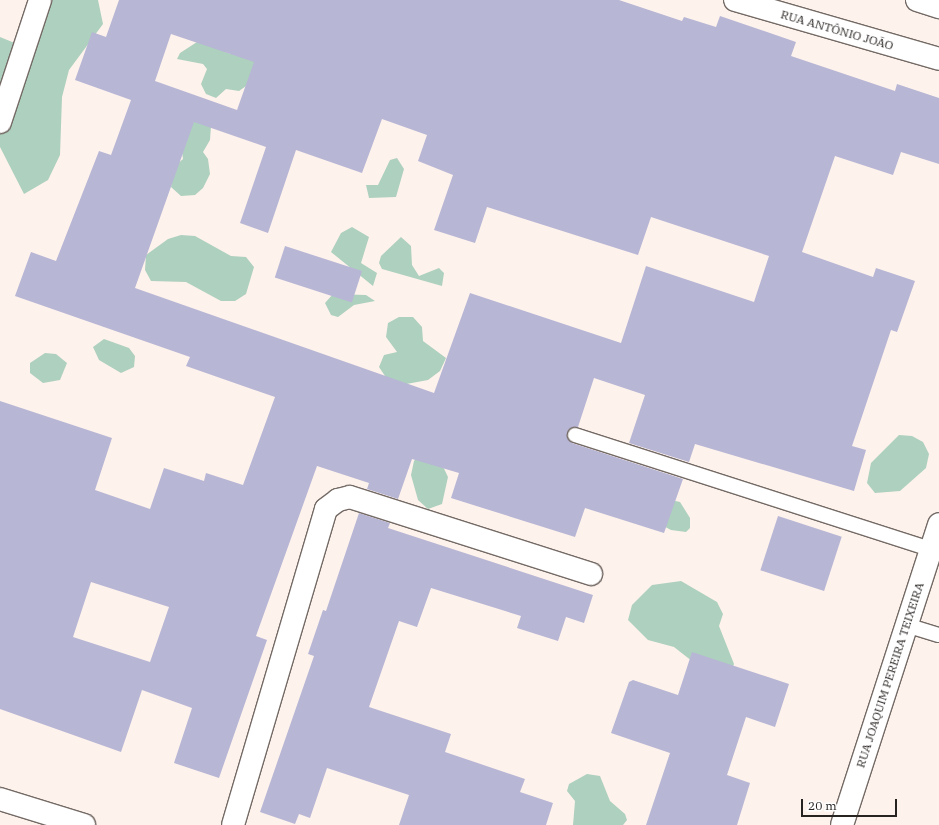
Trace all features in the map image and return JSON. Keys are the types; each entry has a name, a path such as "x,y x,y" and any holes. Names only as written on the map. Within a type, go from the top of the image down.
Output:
{"street":[{"path":"0,122 40,0"},
{"name":"RUA ANTÔNIO JOÃO","path":"735,0 939,59"},
{"path":"918,0 939,7"},
{"path":"233,825 326,509 338,500 350,497 591,574"},
{"name":"RUA JOAQUIM PEREIRA TEIXEIRA","path":"842,825 939,524"},
{"path":"0,799 84,825"}],"lane":[{"path":"575,435 931,549"},
{"path":"906,625 939,635"}],"green space":[{"path":"51,0 98,0 103,24 69,70 62,97 60,155 48,180 24,194 0,147 0,37 22,46 41,27"},
{"path":"197,42 218,44 225,52 231,54 260,45 249,84 239,91 226,89 216,98 206,94 201,84 207,69 203,64 177,59 180,53"},
{"path":"190,119 211,126 210,140 203,152 208,159 210,174 203,188 195,195 181,196 171,187 175,166 183,159 182,152"},
{"path":"397,158 404,169 396,197 369,198 366,185 378,185 390,160"},
{"path":"352,227 369,237 361,263 377,273 373,286 331,252 341,233"},
{"path":"181,235 195,236 231,256 246,257 254,267 246,294 235,301 221,301 186,282 151,281 145,270 146,255 168,239"},
{"path":"401,237 411,246 412,265 419,276 439,268 444,273 442,286 382,269 379,263 381,256"},
{"path":"333,294 366,295 375,301 354,305 338,317 331,315 325,303"},
{"path":"399,317 413,317 422,327 423,341 446,358 440,371 428,380 401,385 387,379 379,367 384,355 397,352 386,337 388,323"},
{"path":"104,339 129,348 135,356 134,367 121,373 99,360 93,347"},
{"path":"45,353 56,354 67,363 60,380 43,383 30,373 30,363"},
{"path":"899,435 912,436 923,442 929,454 926,468 900,491 875,493 867,483 871,463"},
{"path":"423,450 436,452 448,477 442,504 428,509 418,500 411,475 414,461"},
{"path":"671,500 680,502 690,518 690,528 686,532 671,530 656,522"},
{"path":"681,581 717,602 723,614 719,626 734,664 729,677 706,672 674,647 648,640 628,620 632,605 652,585"},
{"path":"587,774 600,776 610,801 625,814 627,820 623,825 573,825 575,801 567,791 569,784"}],"building":[{"path":"119,0 619,0 682,21 684,17 716,27 720,16 796,42 791,56 895,91 897,84 939,98 939,164 901,152 893,175 835,156 802,252 873,277 876,268 915,281 897,332 891,330 852,446 866,450 854,491 695,444 689,462 629,443 645,395 594,378 578,427 569,429 567,437 572,443 683,479 664,533 585,508 575,537 451,498 459,473 412,459 398,499 367,489 369,483 317,466 256,636 267,640 219,778 174,763 192,708 142,690 121,752 0,709 0,401 112,438 95,490 150,509 164,468 204,481 206,473 243,485 275,397 186,366 190,357 15,296 31,252 56,261 99,151 111,155 131,100 75,80 92,32 106,37","holes":["171,34 254,62 237,110 155,81","382,119 427,135 418,161 453,175 434,230 475,243 487,207 638,255 651,217 769,256 754,302 646,266 621,343 470,293 434,393 135,288 194,122 266,147 240,223 268,233 296,150 362,173","91,582 169,607 150,662 73,637"]},
{"path":"285,246 362,271 352,302 275,277"},
{"path":"359,513 390,523 388,528 593,595 584,623 566,617 558,641 517,628 521,616 431,588 417,627 399,621 369,707 451,734 445,752 525,779 520,792 553,803 546,825 399,825 409,795 327,768 310,818 299,814 295,824 260,812 314,656 308,654 323,610 326,611"},
{"path":"778,516 842,537 824,591 760,570"},
{"path":"692,652 789,684 775,727 746,717 727,775 750,783 737,825 646,825 670,753 611,733 629,682 633,680 678,695"}]}
